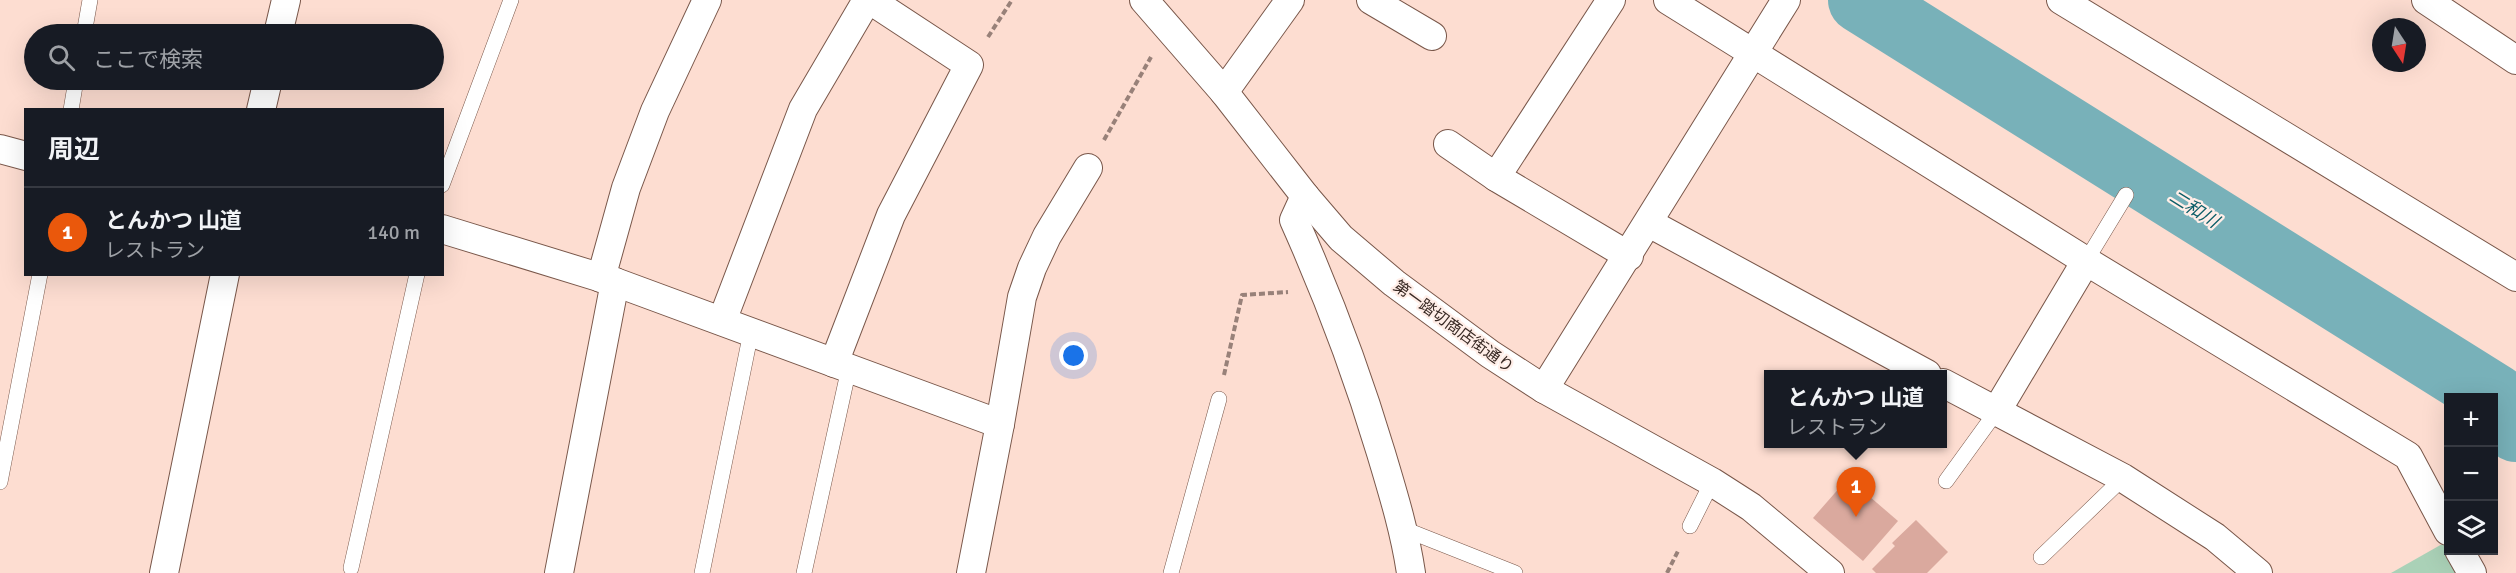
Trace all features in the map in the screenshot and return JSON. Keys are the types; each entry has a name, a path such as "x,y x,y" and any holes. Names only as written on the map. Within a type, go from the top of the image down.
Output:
{"street":[{"path":"280,24 286,0"},
{"path":"559,573 608,280 626,188 655,111 707,0"},
{"path":"722,321 803,109 868,0 969,65 891,215 841,365"},
{"name":"第一踏切商店街通り","path":"1144,0 1224,92 1305,196 1341,238 1394,283 1490,354 1544,389 1712,482 1751,507 1830,573"},
{"path":"1224,92 1290,0"},
{"path":"1371,0 1432,36"},
{"path":"1496,177 1611,0"},
{"path":"1668,0 2086,261 2408,456 2444,524"},
{"path":"1544,389 1629,256 1786,0"},
{"path":"2061,0 2516,277"},
{"path":"2426,0 2516,60"},
{"path":"261,108 266,90"},
{"path":"1448,144 1496,177 1629,256"},
{"path":"0,149 24,155"},
{"path":"971,573 1022,297 1047,236 1088,168"},
{"path":"1305,196 1293,220 1324,289 1360,383 1404,529 1411,573"},
{"path":"1649,223 1918,370"},
{"path":"444,230 608,280 1000,424"},
{"path":"1996,412 2086,261"},
{"path":"164,573 225,276"},
{"path":"1947,385 2123,478 2215,537 2259,573"},
{"path":"2462,555 2472,573"}],"lane":[{"path":"86,24 90,0"},
{"path":"444,180 511,0"},
{"path":"71,108 74,90"},
{"path":"2086,261 2126,195"},
{"path":"0,482 40,276"},
{"path":"351,568 417,276"},
{"path":"702,573 752,332"},
{"path":"804,573 841,365"},
{"path":"1171,573 1219,399"},
{"path":"1946,481 1996,412"},
{"path":"2041,557 2123,478"},
{"path":"1690,526 1712,482"},
{"path":"1404,529 1515,573"}],"path":[{"path":"984,43 1012,0"},
{"path":"1088,168 1167,28"},
{"path":"1231,347 1242,295 1324,289"}],"green space":[{"path":"2444,543 2444,555 2450,555 2460,573 2391,573"}],"building":[{"path":"1848,478 1898,521 1863,561 1813,518"},
{"path":"1916,520 1948,552 1927,573 1876,573 1872,569 1895,546 1892,543"}],"waterway":[{"name":"二和川","path":"1861,0 2495,397 2504,407 2516,429"}],"place":[{"name":"とんかつ 山道","path":"1856,517"}]}
